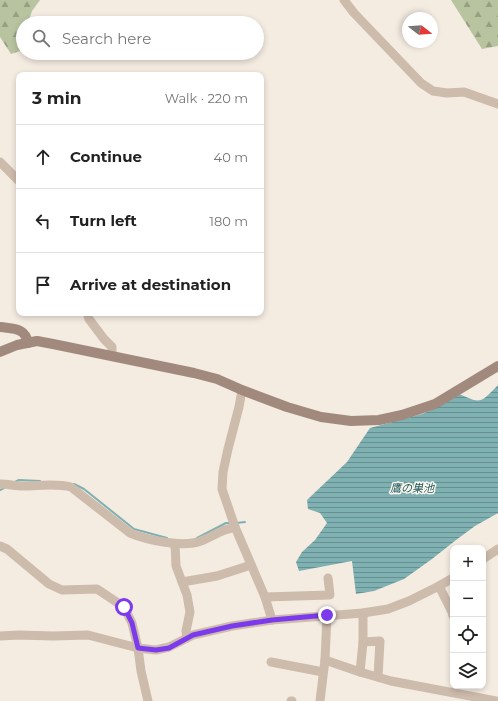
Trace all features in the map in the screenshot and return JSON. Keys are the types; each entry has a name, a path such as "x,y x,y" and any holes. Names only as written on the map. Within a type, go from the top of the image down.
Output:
{"street":[{"path":"344,0 354,13 421,83 433,91 447,93 464,92 498,104"},
{"path":"0,162 16,178"},
{"path":"88,316 104,339 112,347 112,355"},
{"path":"0,327 21,330 26,335 28,343"},
{"path":"0,352 17,345 37,341 112,355 217,379 287,407 321,417 352,421 379,420 402,415 435,404 498,366"},
{"path":"242,390 225,464 222,489 235,527 265,597 272,620"},
{"path":"0,484 20,486 62,485 71,487 130,533 175,544 200,541 235,527"},
{"path":"175,544 176,566 187,595 190,612 186,631 188,638"},
{"path":"0,546 7,549 54,587 62,590 97,589 124,607 132,623 138,648 140,671 148,701"},
{"path":"486,557 498,549"},
{"path":"182,582 217,576 252,565"},
{"path":"265,597 330,595 328,578"},
{"path":"0,636 88,636 138,648 156,650 169,648 193,635 232,626 272,620 363,613 388,609 408,602 450,580"},
{"path":"439,586 450,608"},
{"path":"360,672 363,642 363,613"},
{"path":"320,701 325,660 327,615"},
{"path":"363,642 380,642 378,677"},
{"path":"325,660 391,681 496,701"},
{"path":"271,662 323,672"}],"green space":[{"path":"0,0 40,0 30,16 16,16 16,52 11,54 0,37"},
{"path":"451,0 498,0 498,46 482,49"}],"water":[{"name":"鷹の巣池","path":"498,385 498,513 475,526 404,579 374,591 356,594 352,561 299,571 296,562 302,552 315,540 327,523 320,513 308,509 307,500 347,462 370,428 422,414 438,407 459,394 473,400 481,400"}],"waterway":[{"path":"15,482 19,480 40,481"},
{"path":"74,484 84,489 134,529 167,538"},
{"path":"0,490 4,488"},
{"path":"236,523 245,522"},
{"path":"197,538 226,523 232,523"}],"route":[{"path":"124,607 132,623 138,648 156,650 169,648 193,635 232,626 272,620 327,615"}]}
